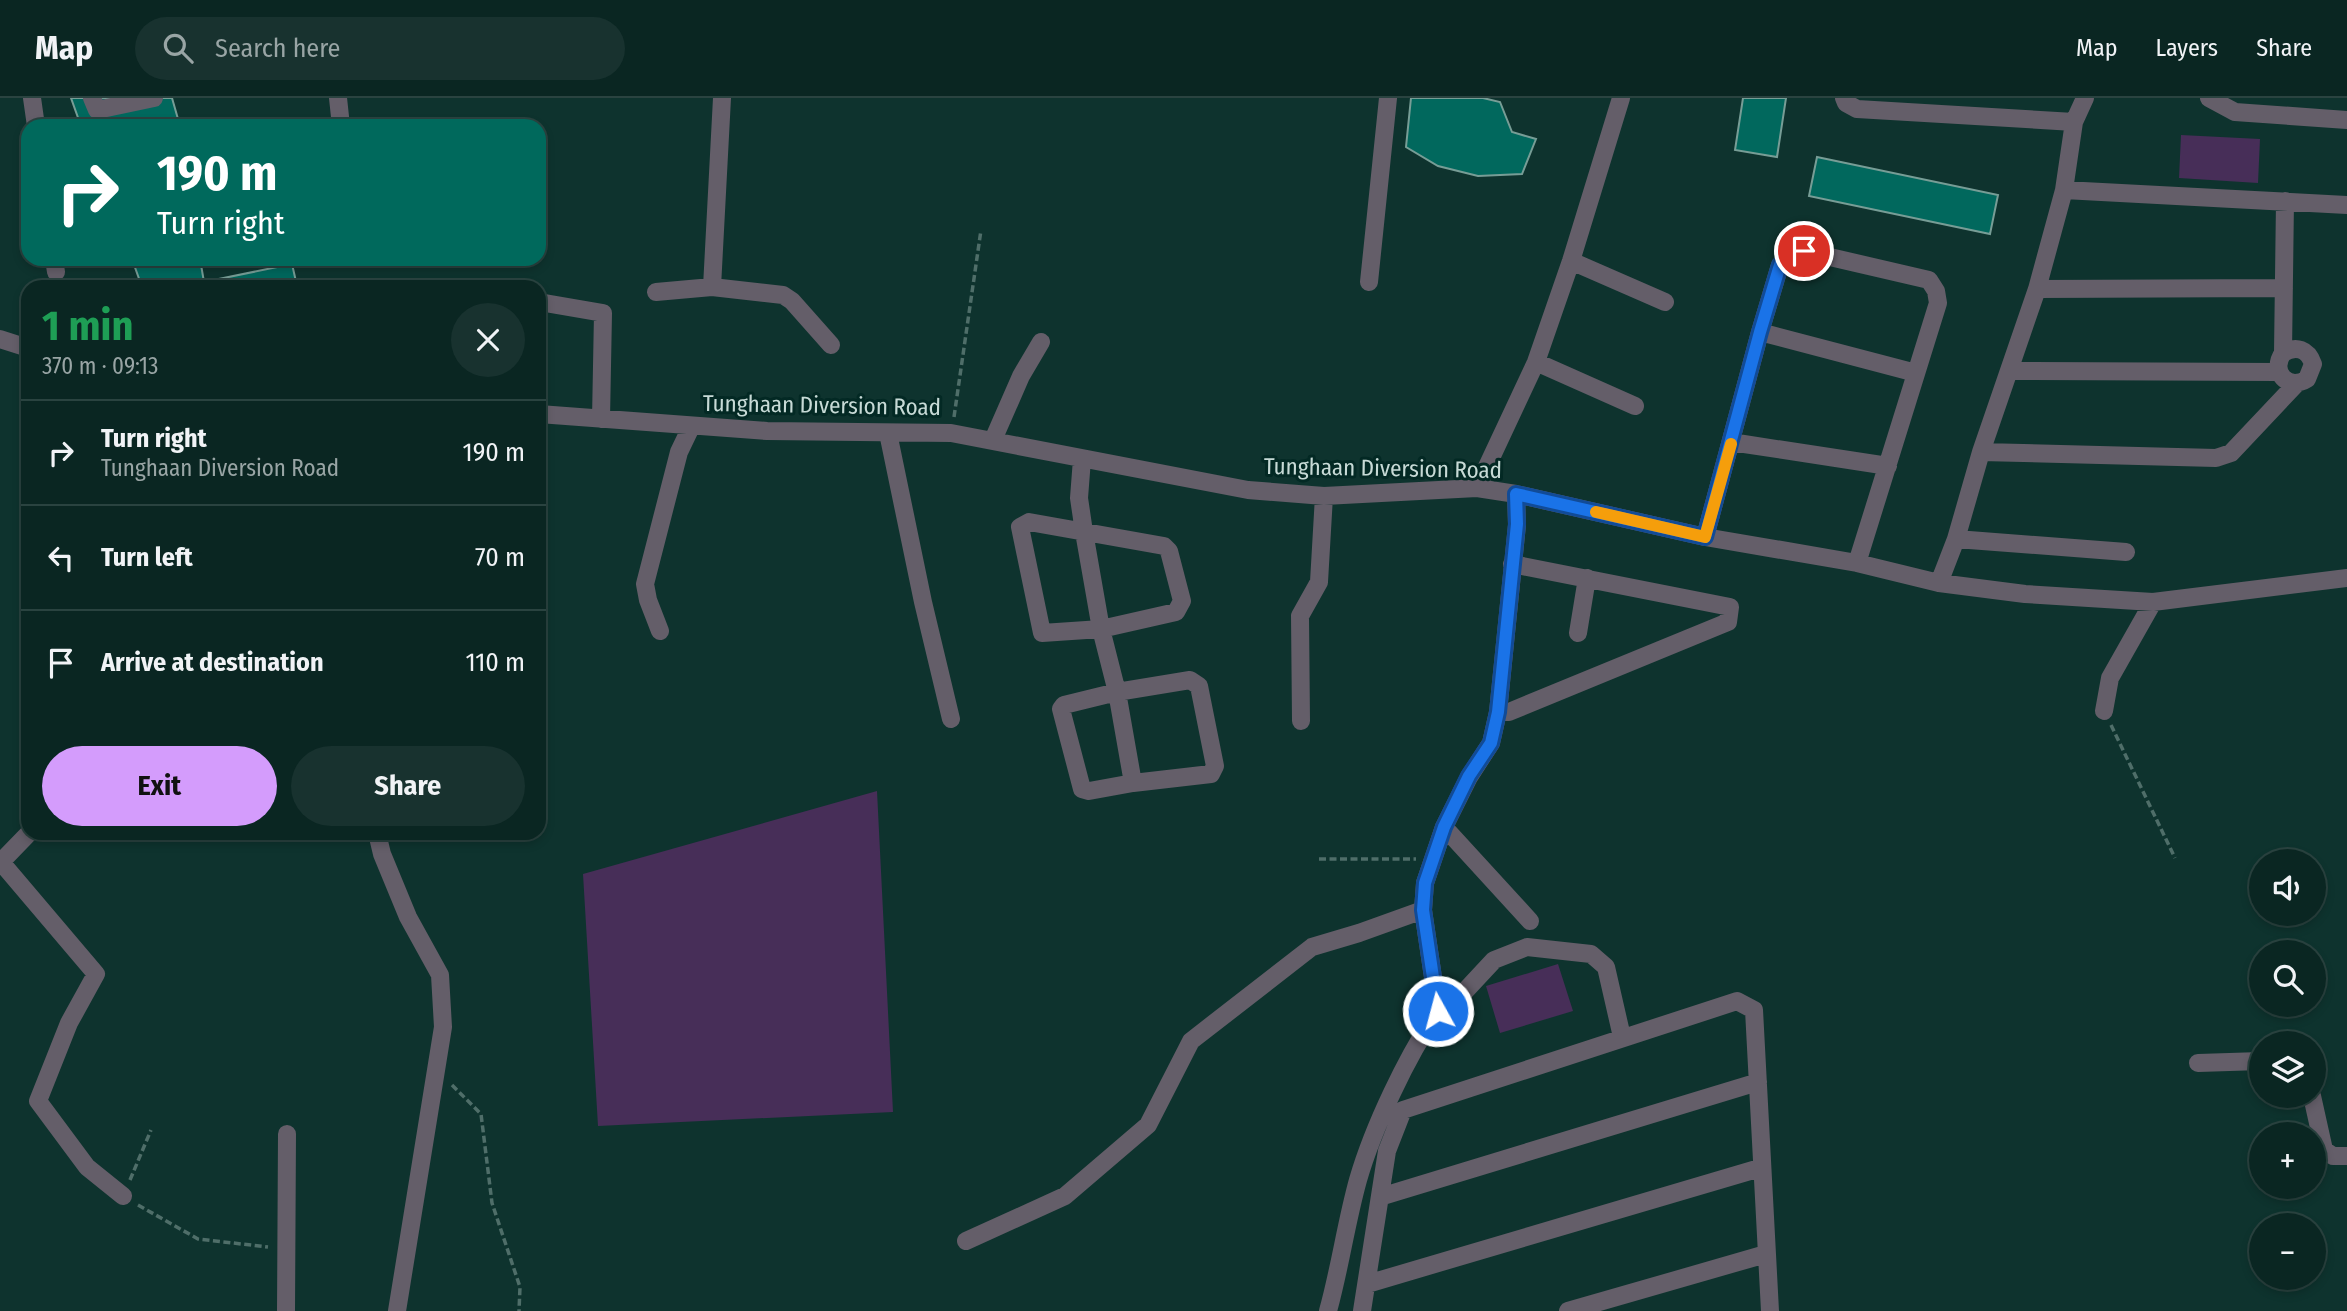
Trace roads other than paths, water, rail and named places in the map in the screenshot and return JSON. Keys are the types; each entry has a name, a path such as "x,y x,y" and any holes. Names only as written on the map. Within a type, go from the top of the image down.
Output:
{"street":[{"path":"32,98 35,119"},
{"path":"92,98 97,110 154,98"},
{"path":"338,98 340,119"},
{"path":"712,287 722,98"},
{"path":"1369,282 1388,98"},
{"path":"1477,488 1536,362 1571,261 1621,98"},
{"path":"1844,98 1846,103 1857,109 2074,122"},
{"path":"1939,583 2037,289 2063,190 2074,122 2085,98"},
{"path":"2209,98 2235,112 2347,120"},
{"path":"2063,190 2347,205"},
{"path":"2283,353 2298,349 2311,358 2313,364 2310,374 2302,382 2286,381 2278,372 2277,365 2283,353 2285,201"},
{"path":"1705,537 1780,265 1791,256 1804,251 1929,280 1936,290 1938,303 1857,563"},
{"path":"1571,261 1665,302"},
{"path":"656,292 712,287 788,297 831,345"},
{"path":"2037,289 2284,289"},
{"path":"546,303 603,313 601,419"},
{"path":"1760,332 1916,373"},
{"path":"0,340 21,346"},
{"path":"993,440 1021,376 1041,342"},
{"path":"1536,362 1635,406"},
{"path":"2010,371 2278,372"},
{"path":"1981,452 2216,458 2231,453 2297,383"},
{"name":"Tunghaan Diversion Road","path":"546,415 767,432 951,433 1248,490 1324,496 1477,488 1516,494 1705,537 1857,563 1939,583 2025,594 2153,602 2347,578"},
{"path":"660,631 645,584 680,452 691,427"},
{"path":"888,433 923,602 951,719"},
{"path":"1731,442 1888,466"},
{"path":"1082,459 1079,498 1084,532 1133,783"},
{"path":"1438,1011 1423,910 1425,883 1444,827 1469,776 1491,743 1498,712 1517,524 1516,494"},
{"path":"1301,721 1300,616 1319,582 1324,496"},
{"path":"1029,522 1164,546 1169,551 1182,601 1176,612 1101,629 1042,633 1020,527 1029,522"},
{"path":"1956,538 2126,552"},
{"path":"1498,712 1509,712 1728,622 1730,607 1512,564"},
{"path":"1578,633 1587,578"},
{"path":"2104,711 2110,678 2153,602"},
{"path":"1191,680 1197,683 1215,766 1211,774 1089,791 1082,789 1061,709 1066,704 1117,692 1191,680"},
{"path":"1444,827 1530,921"},
{"path":"22,840 1,862 96,974 68,1023 38,1101 87,1167 123,1196"},
{"path":"379,840 408,917 440,975 443,1027 397,1311"},
{"path":"966,1241 1065,1196 1148,1125 1191,1041 1312,947 1423,910"},
{"path":"1328,1311 1359,1178 1387,1103 1438,1011 1452,1003 1493,960 1527,947 1591,954 1606,967 1622,1037"},
{"path":"1362,1311 1387,1151 1403,1110 1737,1001 1754,1010 1760,1168 1770,1311"},
{"path":"2198,1063 2249,1061"},
{"path":"1380,1197 1758,1082"},
{"path":"2315,1108 2324,1150 2333,1156 2347,1156"},
{"path":"286,1311 288,1134"},
{"path":"1367,1284 1760,1168"},
{"path":"1568,1311 1766,1254"}]}
